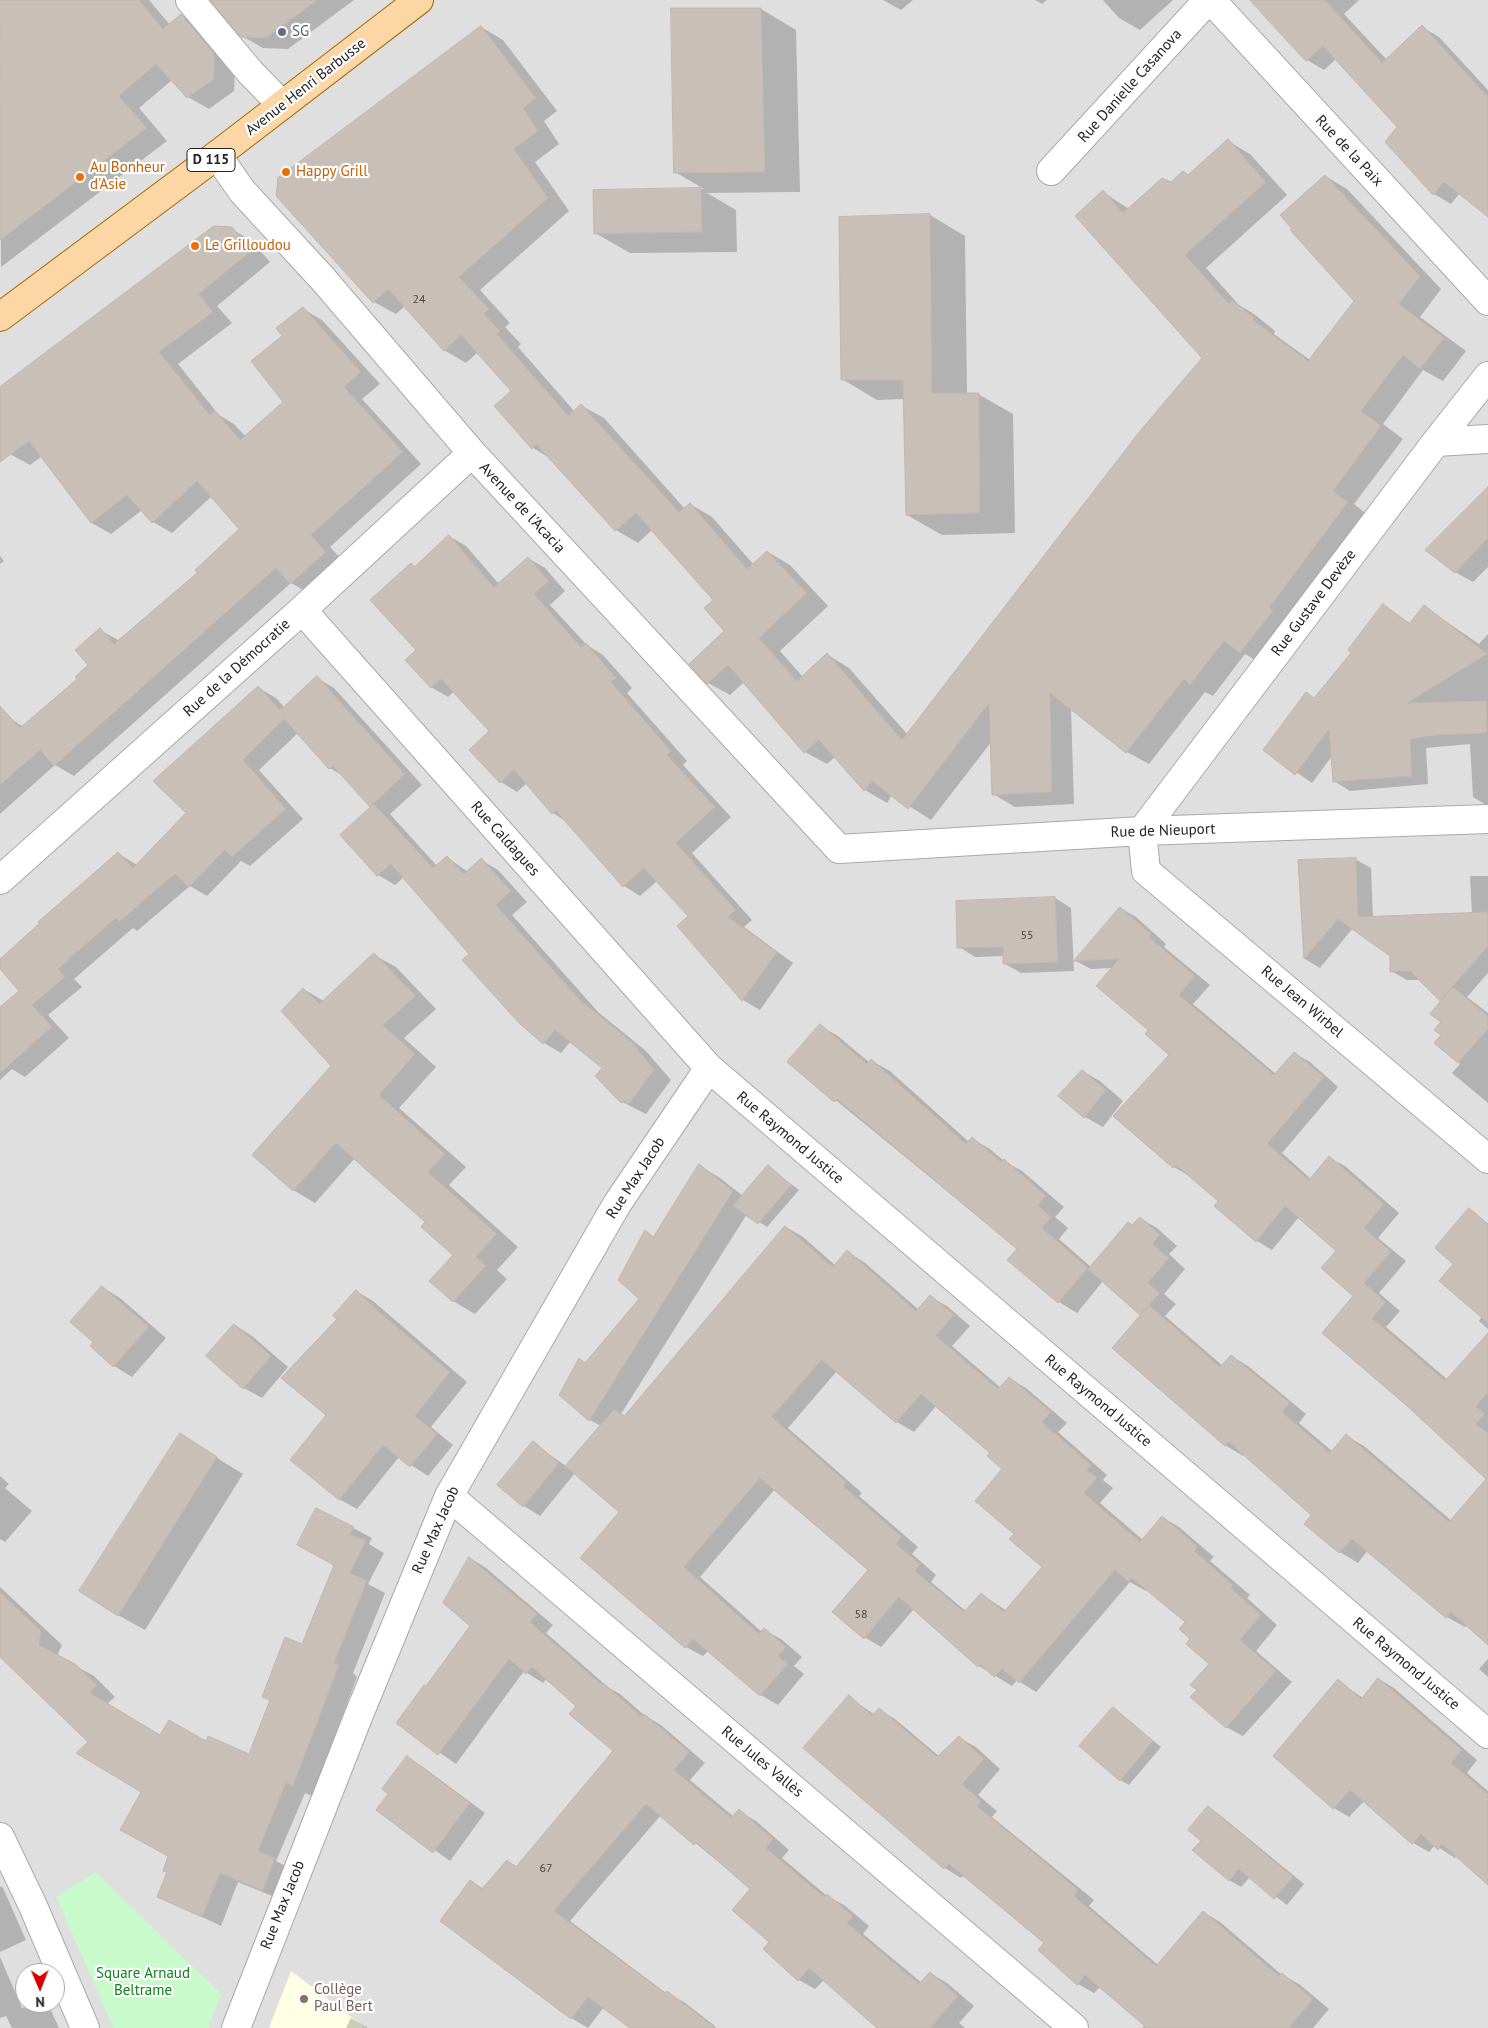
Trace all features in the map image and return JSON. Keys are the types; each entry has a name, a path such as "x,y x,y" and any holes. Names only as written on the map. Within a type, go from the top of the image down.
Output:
{"main road":[{"name":"Avenue Henri Barbusse","path":"0,317 217,155 419,0"}],"street":[{"path":"190,0 250,72 282,105"},
{"name":"Rue Danielle Casanova","path":"1051,171 1209,0"},
{"name":"Rue de la Paix","path":"1209,0 1488,301"},
{"name":"Avenue de l'Acacia","path":"217,155 242,191 322,278 472,454 839,849"},
{"name":"Rue Gustave Devèze","path":"1142,831 1488,376"},
{"path":"1436,442 1488,440"},
{"name":"Rue de la Démocratie","path":"0,880 302,610 472,454"},
{"name":"Rue Caldagues","path":"302,610 709,1068"},
{"name":"Rue de Nieuport","path":"839,849 1142,831 1488,818"},
{"name":"Rue Jean Wirbel","path":"1142,831 1146,871 1488,1159"},
{"name":"Rue Max Jacob","path":"236,2028 358,1717 449,1496 617,1204 709,1068"},
{"name":"Rue Raymond Justice","path":"709,1068 1488,1734"},
{"name":"Rue Jules Vallès","path":"449,1496 1074,2028"},
{"path":"0,1838 33,1906 85,2028"}],"shaded area":[{"path":"0,0 1488,0 1488,2028 0,2028"},
{"name":"Collège Paul Bert","path":"291,1971 366,2028 269,2028"}],"green space":[{"name":"Square Arnaud Beltrame","path":"95,1872 221,1994 208,2028 114,2028 56,1897"}],"building":[{"path":"0,0 139,0 163,29 181,14 214,53 214,79 187,98 156,64 119,96 147,128 0,240"},
{"path":"210,0 317,0 266,38 241,37"},
{"path":"1250,0 1325,0 1382,63 1422,25 1488,97 1488,217 1444,182 1433,195 1385,142 1397,127 1323,46 1306,61"},
{"path":"671,8 761,8 765,172 674,173"},
{"path":"481,26 536,98 523,108 538,131 514,149 548,198 459,277 489,309 484,314 500,331 497,334 568,416 581,404 679,512 690,503 747,569 767,551 807,593 759,638 797,681 827,653 902,740 1140,431 1202,358 1075,216 1103,190 1123,213 1162,178 1171,182 1183,171 1188,175 1228,139 1266,182 1185,255 1229,304 1232,300 1254,318 1253,320 1308,361 1354,301 1290,230 1292,229 1280,215 1325,175 1420,276 1399,304 1444,338 1420,369 1403,355 1361,411 1381,426 1333,491 1348,502 1269,608 1273,611 1240,653 1224,641 1190,685 1184,679 1126,753 1050,693 1052,792 992,795 989,703 908,809 872,781 864,791 819,740 804,753 728,665 707,684 689,664 724,631 704,608 713,600 636,513 615,531 536,444 532,449 494,406 511,391 461,335 444,351 388,289 373,303 276,196 278,178"},
{"path":"701,188 702,232 594,234 593,190"},
{"path":"930,214 932,393 979,393 980,513 906,515 903,380 841,380 839,217"},
{"path":"214,226 232,227 251,251 199,294 213,312 159,352 210,415 215,411 240,440 283,402 251,361 282,336 276,328 303,307 361,372 344,387 403,452 311,535 326,552 290,584 276,568 54,766 40,750 0,785 0,706 20,728 77,679 75,677 88,665 75,650 100,628 114,644 197,573 195,570 239,529 197,481 152,523 127,495 91,523 29,441 0,462 0,387"},
{"path":"1488,487 1488,538 1455,573 1425,550"},
{"path":"449,535 494,587 528,557 549,581 534,594 581,647 586,643 616,678 611,682 671,751 667,755 715,807 676,843 736,910 728,917 777,952 742,1001 677,926 688,916 644,868 623,887 556,811 552,814 514,770 500,783 469,750 489,731 441,679 431,688 405,660 416,650 370,600 411,563 414,567"},
{"path":"1383,604 1409,624 1424,605 1487,654 1407,703 1486,701 1487,733 1438,735 1410,739 1412,776 1333,782 1329,729 1295,775 1263,750 1306,692 1314,698 1351,653 1348,650"},
{"path":"317,676 405,774 370,807 333,766 329,769 284,719 243,760 286,809 232,857 225,850 189,887 175,874 119,922 116,918 58,969 65,977 32,1005 52,1027 0,1073 0,1007 19,991 0,969 0,959 40,923 38,922 118,852 133,868 186,813 153,781 258,686 280,710"},
{"path":"374,804 433,868 447,856 464,874 481,858 511,891 496,905 580,1000 633,1043 654,1070 628,1105 624,1101 621,1103 595,1076 602,1068 555,1030 543,1044 519,1023 462,960 469,954 391,864 377,876 340,835"},
{"path":"1356,858 1358,917 1488,912 1488,946 1440,1001 1410,971 1390,972 1390,956 1338,919 1304,959 1298,860"},
{"path":"1055,897 1058,962 1003,964 1003,947 957,948 956,901"},
{"path":"1120,907 1151,934 1149,937 1195,976 1179,995 1274,1075 1294,1052 1324,1077 1267,1144 1309,1180 1329,1156 1384,1204 1364,1228 1391,1252 1364,1283 1386,1302 1372,1318 1445,1381 1488,1333 1488,1392 1476,1406 1485,1414 1476,1424 1488,1433 1488,1645 1451,1612 1446,1618 1352,1539 1339,1553 1304,1524 1311,1515 1229,1442 1225,1446 1112,1348 1149,1305 1220,1367 1231,1355 1290,1403 1282,1412 1330,1453 1346,1434 1449,1522 1486,1479 1406,1405 1322,1333 1353,1296 1321,1268 1336,1251 1285,1206 1256,1242 1214,1206 1218,1201 1176,1165 1173,1168 1113,1116 1169,1055 1145,1034 1148,1030 1096,986 1119,959 1074,961"},
{"path":"374,953 416,996 383,1025 415,1054 379,1095 445,1154 428,1172 497,1234 476,1257 486,1266 453,1302 429,1281 453,1255 421,1227 425,1222 336,1143 293,1191 252,1155 331,1066 281,1011 303,988 319,1004"},
{"path":"1453,987 1488,1016 1488,1029 1458,1063 1434,1043 1441,1035 1434,1030 1441,1022 1430,1014"},
{"path":"820,1024 867,1064 871,1059 966,1144 972,1137 1001,1162 1004,1159 1046,1196 1038,1205 1051,1217 1042,1228 1088,1268 1058,1303 1007,1260 1017,1249 837,1099 834,1102 787,1062"},
{"path":"1082,1070 1106,1090 1084,1118 1058,1096"},
{"path":"699,1164 733,1191 589,1421 559,1395 579,1358 585,1363 639,1299 618,1280 645,1230 653,1237"},
{"path":"768,1165 791,1185 758,1224 733,1206"},
{"path":"1469,1208 1488,1224 1488,1323 1439,1281 1453,1264 1435,1248"},
{"path":"1140,1217 1160,1235 1152,1244 1169,1258 1148,1283 1160,1293 1140,1315 1088,1269 1128,1222 1132,1225"},
{"path":"785,1226 833,1267 847,1250 916,1311 930,1295 954,1315 936,1336 998,1389 1009,1377 1051,1412 1042,1422 1091,1465 1087,1470 1097,1478 1084,1493 1140,1542 1162,1516 1198,1547 1194,1551 1233,1585 1231,1588 1261,1615 1240,1640 1276,1671 1226,1728 1190,1697 1197,1690 1190,1685 1209,1664 1186,1644 1190,1639 1179,1629 1185,1622 1132,1578 1129,1582 1115,1570 1019,1683 1002,1669 994,1677 980,1664 978,1667 899,1597 864,1639 832,1612 868,1570 760,1478 684,1567 759,1634 764,1628 786,1647 778,1656 788,1664 760,1696 693,1639 685,1648 580,1558 619,1512 565,1466 614,1409 624,1416","holes":["822,1360 896,1423 921,1394 990,1453 987,1456 1002,1469 975,1501 1014,1534 1009,1539 1042,1567 1004,1612 981,1593 964,1612 915,1571 920,1564 896,1544 902,1537 843,1486 846,1482 772,1417"]},
{"path":"102,1286 149,1327 113,1367 90,1346 93,1342 70,1322"},
{"path":"356,1290 450,1372 415,1416 437,1434 410,1467 383,1445 339,1500 290,1460 326,1415 281,1378 337,1319 333,1316"},
{"path":"234,1324 271,1356 243,1389 206,1356"},
{"path":"180,1433 217,1457 118,1616 79,1591"},
{"path":"533,1441 559,1463 523,1507 497,1485"},
{"path":"316,1508 354,1527 350,1534 366,1541 350,1573 367,1581 334,1663 339,1665 293,1786 286,1783 258,1851 275,1858 263,1891 220,1873 202,1917 157,1897 167,1872 163,1871 168,1856 120,1830 141,1792 76,1753 88,1742 0,1657 0,1592 41,1631 39,1645 75,1664 97,1685 90,1693 160,1735 169,1720 206,1741 208,1736 249,1754 270,1700 262,1697 285,1637 302,1644 334,1565 297,1545"},
{"path":"469,1557 537,1614 530,1622 602,1685 603,1683 642,1717 644,1714 689,1752 674,1770 731,1818 739,1809 773,1839 766,1848 824,1897 827,1894 853,1916 847,1923 919,1984 930,1972 958,1996 930,2028 877,2028 809,1968 798,1981 763,1949 769,1942 732,1910 750,1889 696,1842 694,1845 646,1804 554,1911 716,2028 630,2028 588,1997 571,2019 440,1921 470,1880 482,1889 507,1860 516,1867 613,1751 569,1714 576,1706 532,1667 526,1674 509,1659 438,1755 396,1723 470,1626 443,1603"},
{"path":"1378,1678 1462,1750 1451,1763 1488,1794 1488,1885 1442,1844 1438,1850 1421,1834 1412,1844 1350,1790 1333,1809 1273,1756 1338,1679 1361,1699"},
{"path":"849,1695 872,1716 879,1708 937,1757 959,1736 984,1759 962,1784 981,1801 977,1806 1078,1890 1074,1896 1156,1966 1203,1911 1279,1976 1282,1973 1313,1999 1289,2028 1147,2028 1085,1975 1077,1985 1038,1950 1044,1943 949,1864 944,1869 803,1748"},
{"path":"1113,1707 1153,1741 1120,1781 1079,1746"},
{"path":"407,1756 470,1803 433,1853 376,1810 388,1794 382,1789"},
{"path":"1208,1806 1293,1877 1274,1899 1239,1869 1229,1881 1192,1850 1201,1841 1188,1830"}],"place":[{"name":"SG","path":"282,32"},
{"name":"Happy Grill","path":"286,172"},
{"name":"Au Bonheur d'Asie","path":"80,177"},
{"name":"Le Grilloudou","path":"195,246"},
{"name":"Collège Paul Bert","path":"304,1999"}]}
